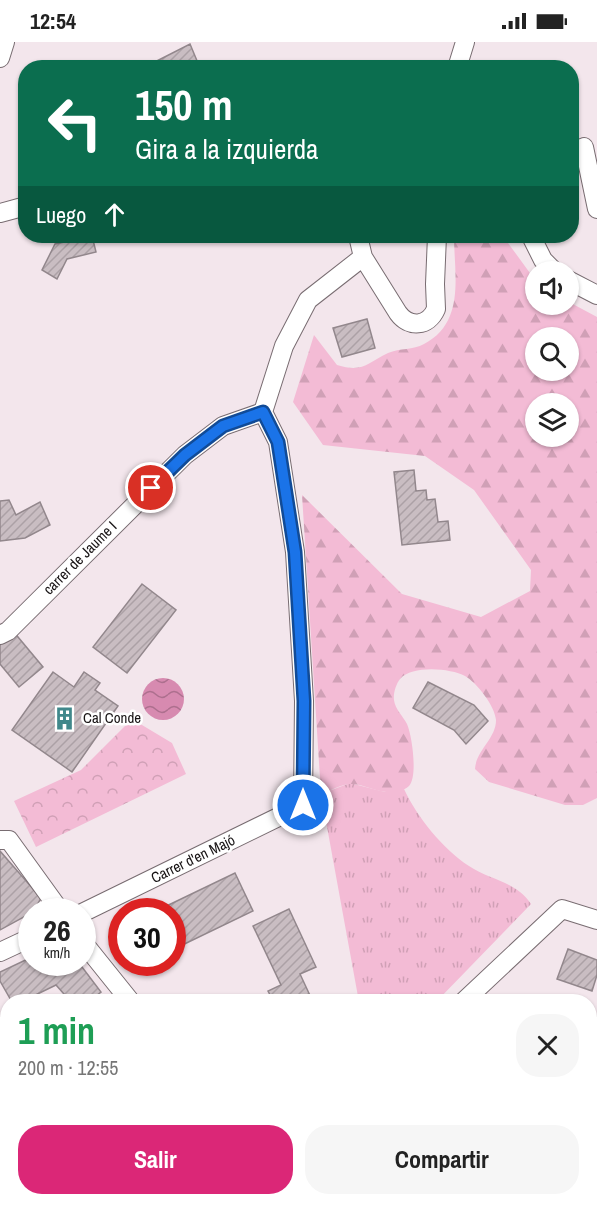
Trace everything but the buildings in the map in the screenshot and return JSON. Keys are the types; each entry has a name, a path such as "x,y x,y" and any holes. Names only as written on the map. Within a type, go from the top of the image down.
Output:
{"street":[{"path":"0,58 5,42"},
{"path":"460,60 465,42"},
{"path":"584,147 597,209"},
{"path":"0,213 18,208"},
{"path":"360,243 363,257 401,318 410,324 419,324 432,316 436,309 437,243"},
{"path":"534,243 544,261"},
{"path":"263,412 284,346 308,300 363,257"},
{"path":"579,286 597,295"},
{"name":"carrer de Jaume I","path":"0,635 8,632 185,455 223,426 263,412"},
{"name":"Carrer d'en Majó","path":"96,906 303,805 304,701 295,552 278,442 263,412"},
{"path":"0,840 9,840 51,898"},
{"path":"472,994 562,909 597,920"},
{"path":"0,952 18,944"},
{"path":"96,958 125,994"}],"green space":[{"path":"454,243 508,243 525,266 525,315 579,315 579,307 597,317 597,798 583,805 565,805 489,782 475,769 476,762 495,727 495,714 489,702 480,689 465,676 450,671 431,669 406,675 400,679 394,692 397,709 407,724 411,737 414,765 409,786 395,792 388,792 348,784 321,794 302,495 402,594 481,617 530,591 531,570 474,490 425,456 323,445 293,402 314,335 337,365 353,368 364,366 393,351 420,346 437,335 452,310 455,296"},
{"path":"132,719 172,743 186,774 36,847 14,801 81,770"},
{"path":"350,783 385,792 404,789 423,821 440,842 477,871 511,886 531,904 444,994 358,994 321,794"}],"water":[{"path":"163,678 178,684 184,699 178,714 163,720 148,714 142,699 148,684"}],"place":[{"name":"Cal Conde","path":"65,718"}],"route":[{"path":"151,488 185,455 223,426 263,412 278,442 295,552 304,701 303,805"}]}
